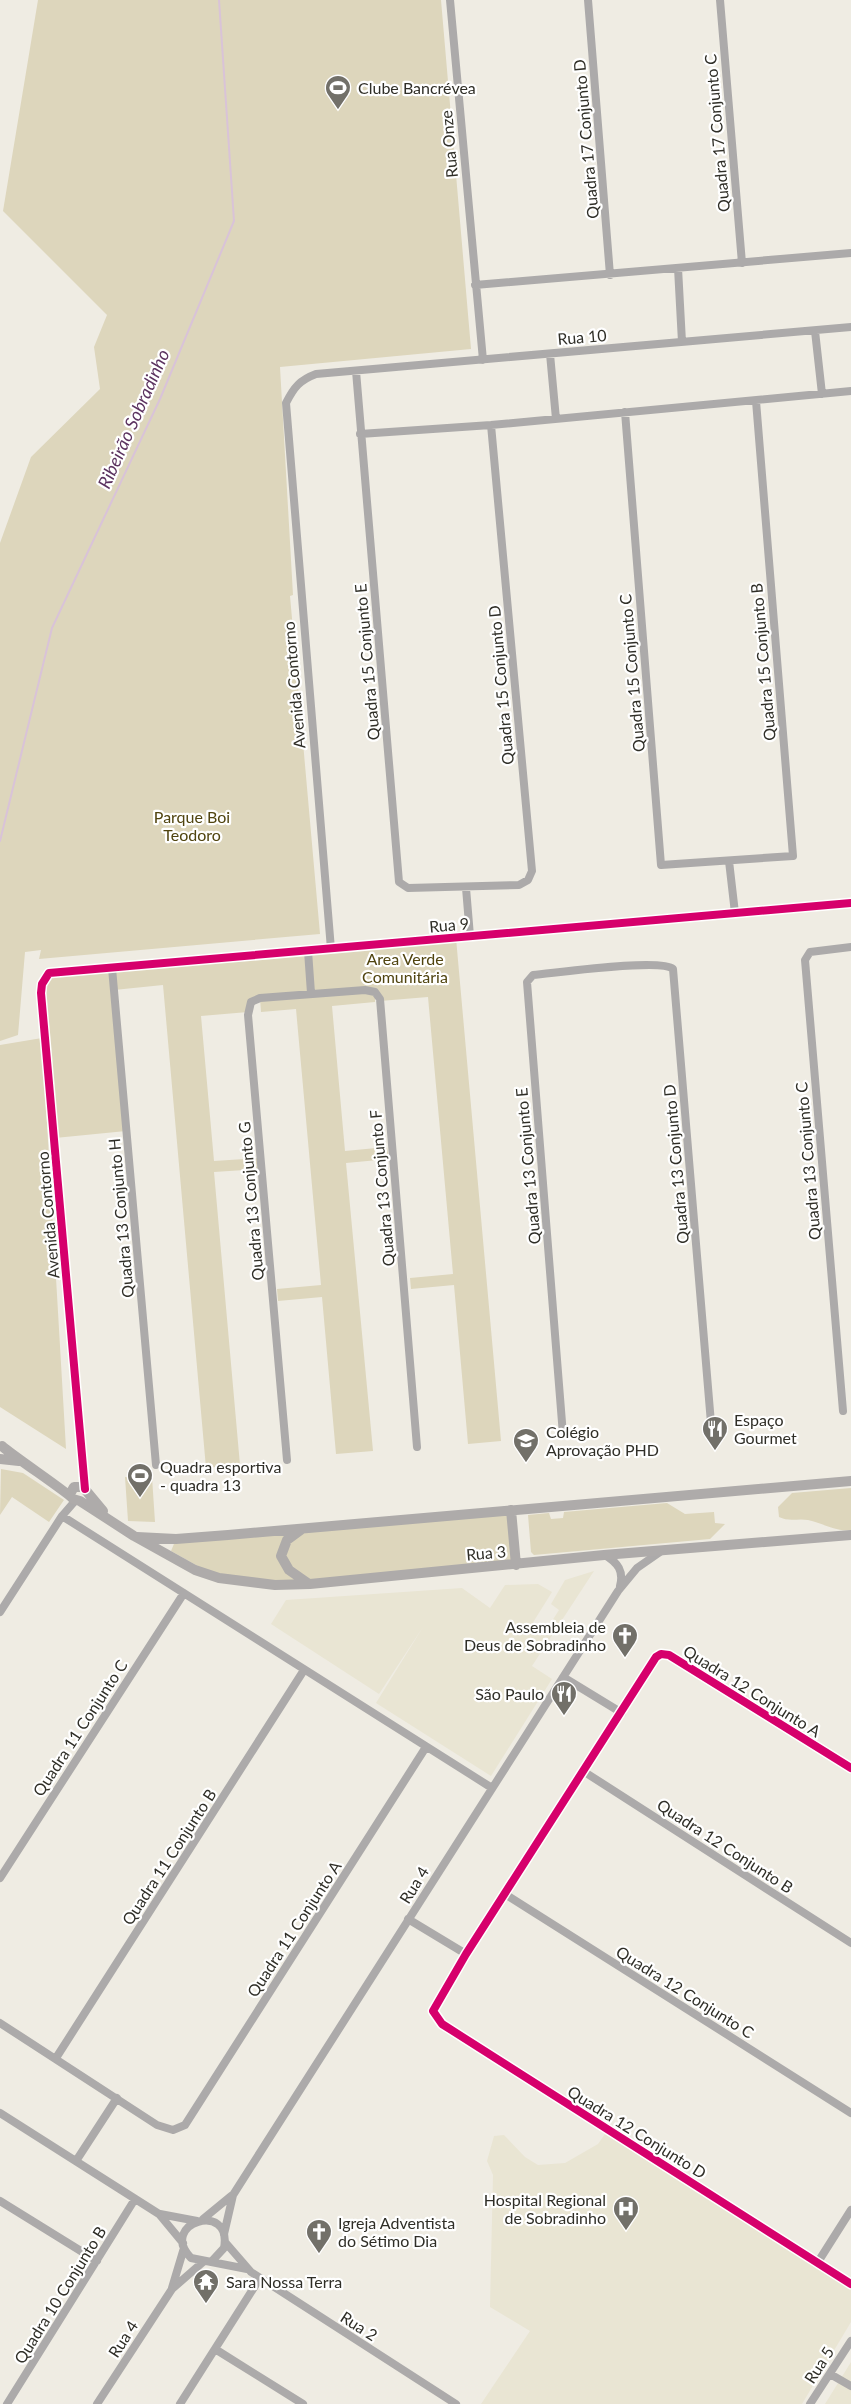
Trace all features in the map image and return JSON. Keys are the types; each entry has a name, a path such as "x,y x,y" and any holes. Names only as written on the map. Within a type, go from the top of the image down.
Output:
{"main road":[{"path":"1,1444 0,1459 20,1461"},
{"path":"1,1444 36,1473 78,1493"},
{"path":"134,1536 176,1539 851,1481"},
{"name":"Rua 3","path":"78,1493 116,1524 172,1559 219,1578 245,1583 310,1584 604,1555 851,1535"},
{"path":"511,1510 516,1565"},
{"path":"304,1527 286,1540 281,1556 289,1570 310,1584"},
{"path":"172,1559 171,1551 176,1539"}],"street":[{"name":"Rua Onze","path":"450,0 483,360"},
{"name":"Quadra 17 Conjunto D","path":"588,0 610,275"},
{"name":"Quadra 17 Conjunto C","path":"720,0 742,264"},
{"path":"475,285 851,253"},
{"path":"678,268 682,342"},
{"name":"Rua 10","path":"316,374 851,327"},
{"path":"815,331 822,394"},
{"path":"550,354 556,419"},
{"name":"Quadra 15 Conjunto E","path":"356,371 399,882 408,888 466,888"},
{"name":"Avenida Contorno","path":"316,374 303,379 293,389 286,403 331,949"},
{"path":"360,434 556,419 851,391"},
{"name":"Quadra 15 Conjunto B","path":"729,861 793,856 756,401"},
{"name":"Quadra 15 Conjunto C","path":"625,412 661,865 729,861"},
{"name":"Quadra 15 Conjunto D","path":"466,888 519,885 528,880 532,871 491,424"},
{"path":"729,861 735,913"},
{"path":"466,888 470,936"},
{"name":"Rua 9","path":"50,973 851,903"},
{"name":"Quadra 13 Conjunto C","path":"843,1411 805,960 810,952 851,947"},
{"path":"308,951 311,993"},
{"name":"Quadra 13 Conjunto D","path":"609,968 663,964 673,969 711,1423"},
{"name":"Quadra 13 Conjunto H","path":"112,968 156,1465"},
{"name":"Quadra 13 Conjunto E","path":"563,1435 527,982 533,975 609,968"},
{"name":"Avenida Contorno","path":"50,973 42,984 41,993 84,1456 78,1493"},
{"name":"Quadra 13 Conjunto F","path":"311,993 365,990 375,992 380,999 417,1447"},
{"name":"Quadra 13 Conjunto G","path":"286,1460 248,1009 254,999 311,993"},
{"path":"0,1612 78,1493"},
{"path":"62,1516 492,1788"},
{"name":"Rua 4","path":"232,2194 618,1591 637,1568 660,1551"},
{"path":"604,1555 618,1564 621,1572 618,1591"},
{"name":"Quadra 11 Conjunto C","path":"0,1878 184,1593"},
{"name":"Quadra 12 Conjunto A","path":"622,1713 656,1657 661,1654 669,1655 851,1768"},
{"name":"Quadra 11 Conjunto B","path":"56,2058 304,1670"},
{"path":"408,1919 466,1954 622,1713 563,1677"},
{"name":"Quadra 11 Conjunto A","path":"117,2098 167,2129 185,2125 426,1747"},
{"name":"Quadra 12 Conjunto B","path":"583,1771 851,1943"},
{"name":"Quadra 12 Conjunto C","path":"505,1894 851,2113"},
{"name":"Quadra 12 Conjunto D","path":"466,1954 435,2004 434,2015 442,2024 851,2284"},
{"path":"0,2023 117,2098 76,2161"},
{"path":"0,2114 159,2214 191,2258 248,2270"},
{"path":"172,2289 186,2229 232,2194"},
{"path":"212,2261 221,2253 232,2194"},
{"name":"Quadra 10 Conjunto B","path":"7,2404 135,2199"},
{"path":"0,2201 97,2261"},
{"path":"818,2262 851,2210"},
{"path":"159,2214 216,2223 248,2270"},
{"path":"172,2289 203,2262"},
{"name":"Rua 2","path":"248,2270 456,2404"},
{"path":"180,2404 260,2278"},
{"name":"Rua 4","path":"97,2404 172,2289"},
{"name":"Rua 5","path":"810,2404 851,2341"},
{"path":"215,2349 303,2404"},
{"path":"830,2374 851,2386"}],"shaded area":[{"path":"594,1571 532,1666 552,1679 491,1776 376,1703 423,1627 379,1694 271,1624 286,1600 462,1588 490,1608 505,1585 538,1584 552,1592 532,1624 545,1632 559,1610 551,1604 565,1580"},
{"name":"Hospital Regional de Sobradinho","path":"605,2134 851,2289 851,2322 802,2404 481,2404 530,2331 490,2307 493,2175 487,2161 494,2136 504,2135 525,2157 538,2165 565,2163 598,2144"},
{"path":"851,2362 851,2404 825,2404"}],"green space":[{"name":"Parque Boi Teodoro","path":"38,0 441,0 471,349 280,367 293,595 290,596 320,934 39,959 41,950 25,952 18,1035 0,1041 0,543 31,457 100,389 94,347 107,315 3,211"},
{"name":"Area Verde Comunitária","path":"456,938 501,1441 468,1444 454,1285 411,1289 410,1278 453,1274 428,997 380,1001 375,993 375,1002 332,1006 345,1151 387,1147 389,1159 346,1163 373,1451 336,1454 322,1297 278,1301 277,1289 321,1285 296,1009 261,1012 260,998 248,1012 201,1016 214,1161 260,1158 261,1169 214,1172 240,1465 206,1468 163,985 114,990 126,1131 55,1138 41,993 45,977"},
{"path":"42,1038 66,1449 0,1407 0,1045"},
{"path":"1,1469 23,1473 64,1500 49,1522 12,1497 0,1515"},
{"name":"Quadra esportiva - quadra 13","path":"125,1477 152,1477 155,1522 128,1521"},
{"path":"851,1488 851,1530 834,1529 808,1520 779,1517 778,1507 792,1493"},
{"path":"667,1503 685,1514 714,1512 715,1523 725,1524 710,1539 534,1555 531,1552 528,1515 549,1513 551,1519 563,1518 564,1512"},
{"path":"511,1510 516,1565 310,1584 219,1578 171,1551 176,1539"}],"waterway":[{"name":"Ribeirão Sobradinho","path":"0,841 52,628 160,399 234,221 219,0"}],"cycle path":[{"path":"85,1489 41,993 42,984 49,973 851,903"},
{"path":"851,1768 669,1655 661,1654 656,1657 466,1954 433,2011 442,2024 851,2284"}],"place":[{"name":"Clube Bancrévea","path":"338,111"},
{"name":"Espaço Gourmet","path":"715,1452"},
{"name":"Colégio Aprovação PHD","path":"526,1464"},
{"name":"Quadra esportiva - quadra 13","path":"140,1499"},
{"name":"Assembleia de Deus de Sobradinho","path":"625,1659"},
{"name":"São Paulo","path":"564,1717"},
{"name":"Hospital Regional de Sobradinho","path":"626,2232"},
{"name":"Igreja Adventista do Sétimo Dia","path":"319,2255"},
{"name":"Sara Nossa Terra","path":"206,2305"}]}
